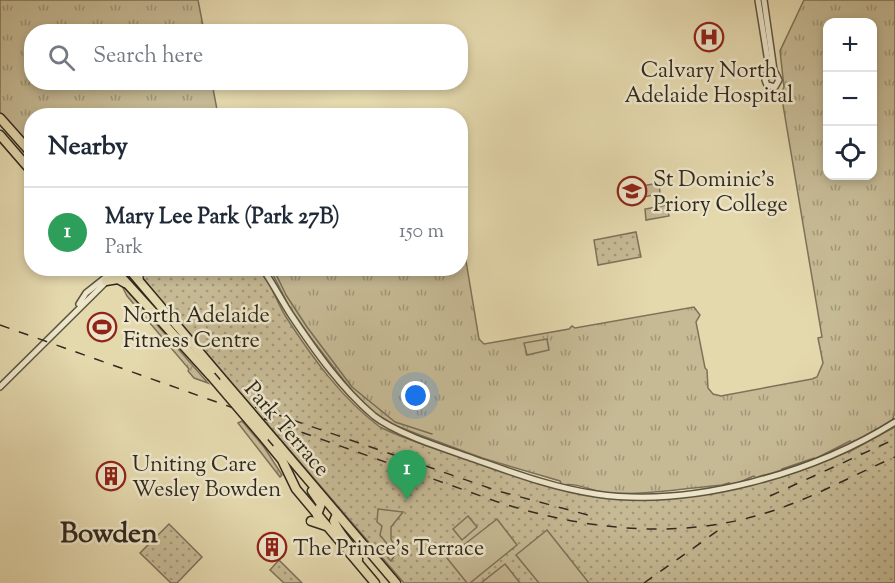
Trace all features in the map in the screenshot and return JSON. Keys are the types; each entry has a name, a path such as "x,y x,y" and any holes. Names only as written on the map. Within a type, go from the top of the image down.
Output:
{"highway":[{"path":"0,118 24,145"},
{"path":"0,135 24,163"},
{"name":"Park Terrace","path":"121,276 264,438 282,460 314,518 326,526 375,583"},
{"name":"Park Terrace","path":"128,276 140,283 396,583"},
{"path":"105,280 118,279 125,283"},
{"path":"284,452 291,466 321,504 314,518"},
{"path":"338,514 334,521 336,527 353,547 362,568"}],"street":[{"path":"758,0 769,68 766,84 773,88 779,82 774,70 764,0"},
{"path":"767,75 772,73 776,75"},
{"path":"0,387 109,276"},
{"path":"105,280 109,276"},
{"path":"140,276 140,283"},
{"path":"267,276 335,375 355,399 383,422 466,456 568,488 608,495 641,496 683,494 731,487 808,464 858,442 895,422"}],"green space":[{"path":"0,0 198,0 203,24 24,24 24,90 213,90 217,108 24,108 24,141 0,112"},
{"path":"804,0 895,0 895,413 891,423 854,445 850,441 815,459 782,469 783,471 756,478 754,476 731,485 728,485 729,483 664,491 606,493 573,485 562,485 560,481 482,458 394,425 373,412 356,396 290,308 274,276 468,276 468,273 479,339 484,344 569,329 572,326 575,328 694,307 700,315 696,322 707,370 708,388 713,394 721,396 812,379 817,377 823,363 818,338 822,337 781,93 784,87 780,51"},
{"path":"659,183 660,194 638,198 636,187"},
{"path":"667,205 669,216 646,220 645,209"},
{"path":"636,232 641,257 598,265 594,240"},
{"path":"141,276 264,276 286,317 317,362 340,390 380,427 413,441 515,476 577,493 609,498 641,498 730,489 777,478 824,462 849,452 895,427 895,583 404,583"},
{"path":"122,286 208,383 194,378 188,371 189,369 127,296"},
{"path":"547,339 549,350 527,355 524,343"},
{"path":"242,421 264,447 282,475 280,477 238,423"},
{"path":"378,509 403,512 391,527 391,539 397,552 391,561 388,558 388,545 380,535 382,526 377,522"},
{"path":"468,516 477,527 462,540 453,529"},
{"path":"497,519 517,545 470,583 467,583 447,558"},
{"path":"169,524 202,557 177,583 171,583 140,553"},
{"path":"547,530 589,583 539,583 516,555"},
{"path":"279,560 302,583 284,583 270,570"},
{"path":"505,564 520,583 481,583"}],"waterway":[{"path":"277,276 307,327 352,387 395,422 432,434"}],"railway":[{"path":"0,325 495,501 528,511 597,525 666,529 701,527 735,521 801,500 895,457"},
{"path":"255,407 498,491 588,515"},
{"path":"770,496 895,439"},
{"path":"644,583 723,527"}],"place":[{"name":"Calvary North Adelaide Hospital","path":"709,37"},
{"name":"St Dominic’s Priory College","path":"632,191"},
{"name":"North Adelaide Fitness Centre","path":"102,327"},
{"name":"Uniting Care Wesley Bowden","path":"111,476"},
{"name":"Mary Lee Park (Park 27B)","path":"407,500"},
{"name":"The Prince’s Terrace","path":"272,547"}],"district":[{"name":"Bowden","path":"109,532"}]}
